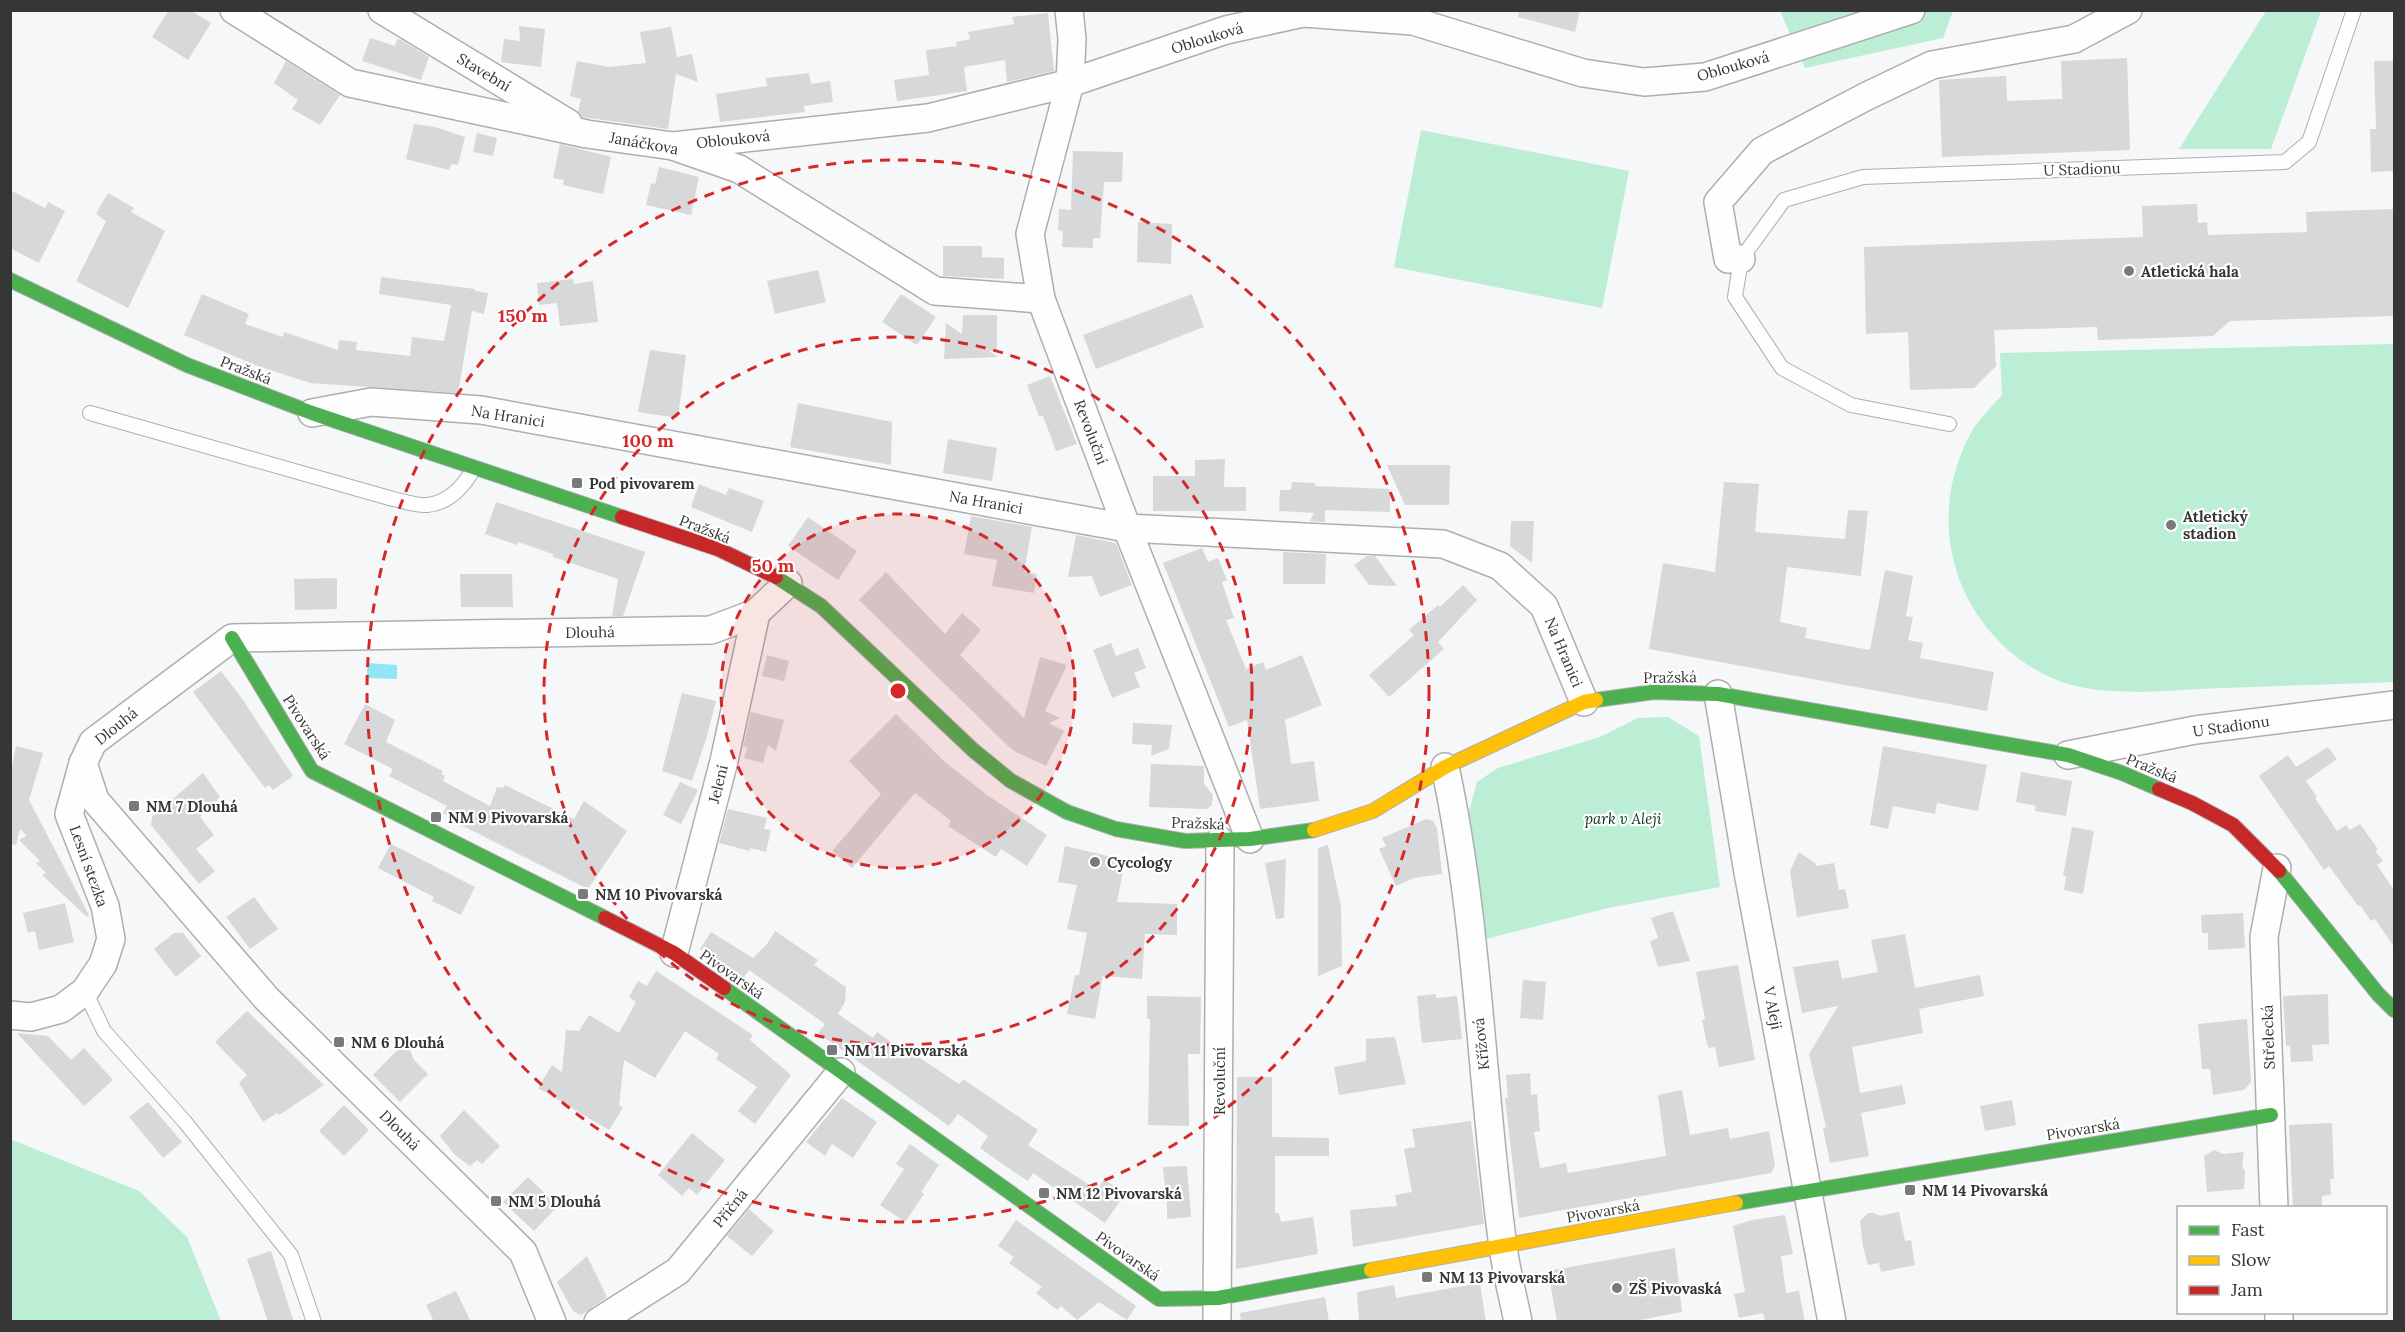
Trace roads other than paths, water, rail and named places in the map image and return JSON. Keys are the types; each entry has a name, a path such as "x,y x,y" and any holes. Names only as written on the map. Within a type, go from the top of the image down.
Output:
{"main road":[{"name":"Pražská","path":"10,280 187,365 312,413 718,549 788,583 821,606 973,750 1011,781 1067,813 1116,829 1175,839 1220,841 1304,833 1373,811 1445,767 1584,702 1654,692 1718,694 2068,755 2122,773 2192,803 2233,825 2277,868 2394,1010"},
{"name":"Pivovarská","path":"232,638 312,771 674,953 1159,1299 1217,1310 1503,1247 1807,1190 2271,1115"}],"street":[{"name":"Janáčkova","path":"234,10 350,83 587,134 673,146 739,169 935,291 1041,299"},
{"name":"Stavební","path":"382,10 587,134"},
{"name":"Revoluční","path":"1069,10 1072,39 1070,83 1030,234 1041,299 1127,528 1250,839"},
{"name":"Oblouková","path":"673,146 928,118 1070,83 1226,30 1303,13 1413,21 1583,73 1644,82 1705,77 1911,10"},
{"path":"1742,259 1728,260 1718,202 1762,151 1867,96 1932,66 2074,39 2128,10"},
{"name":"Na Hranici","path":"312,413 371,402 481,410 1127,528 1443,544 1500,566 1544,606 1584,702"},
{"name":"Dlouhá","path":"552,1322 523,1252 267,999 95,800 83,763 93,742 232,638 711,630 756,613 788,583"},
{"name":"Jelení","path":"674,953 724,761 756,613"},
{"name":"V Aleji","path":"1718,694 1747,867 1832,1322"},
{"name":"U Stadionu","path":"2068,755 2195,730 2394,705"},
{"name":"Lesní stezka","path":"10,1015 31,1017 61,1009 85,991 103,964 111,939 105,906 69,814 83,763"},
{"name":"Křížová","path":"1445,767 1452,801 1470,939 1503,1247 1518,1322"},
{"name":"Revoluční","path":"1217,1310 1220,841"},
{"name":"Střelecká","path":"2274,1206 2264,937 2277,868"},
{"name":"Příčná","path":"598,1322 678,1271 841,1072"}],"lane":[{"name":"U Stadionu","path":"1949,424 1851,405 1782,368 1735,297 1742,259 1784,200 1863,177 2285,162 2309,142 2354,10"},
{"path":"90,413 393,499 426,505 448,498 464,486 475,466"},
{"path":"85,991 104,1031 185,1122 291,1255 314,1322"}],"water":[{"path":"367,663 397,665 397,679 367,678"}],"place":[{"name":"Atletická hala","path":"2129,271"},
{"name":"Pod pivovarem","path":"577,483"},
{"name":"Atletický stadion","path":"2171,525"},
{"name":"NM 7 Dlouhá","path":"134,806"},
{"name":"NM 9 Pivovarská","path":"436,817"},
{"name":"Cycology","path":"1095,862"},
{"name":"NM 10 Pivovarská","path":"583,894"},
{"name":"NM 6 Dlouhá","path":"339,1042"},
{"name":"NM 11 Pivovarská","path":"832,1050"},
{"name":"NM 14 Pivovarská","path":"1910,1190"},
{"name":"NM 12 Pivovarská","path":"1044,1193"},
{"name":"NM 5 Dlouhá","path":"496,1201"},
{"name":"NM 13 Pivovarská","path":"1427,1277"},
{"name":"ZŠ Pivovaská","path":"1617,1288"}],"park label":[{"name":"park v Aleji","path":"1623,818"}]}
